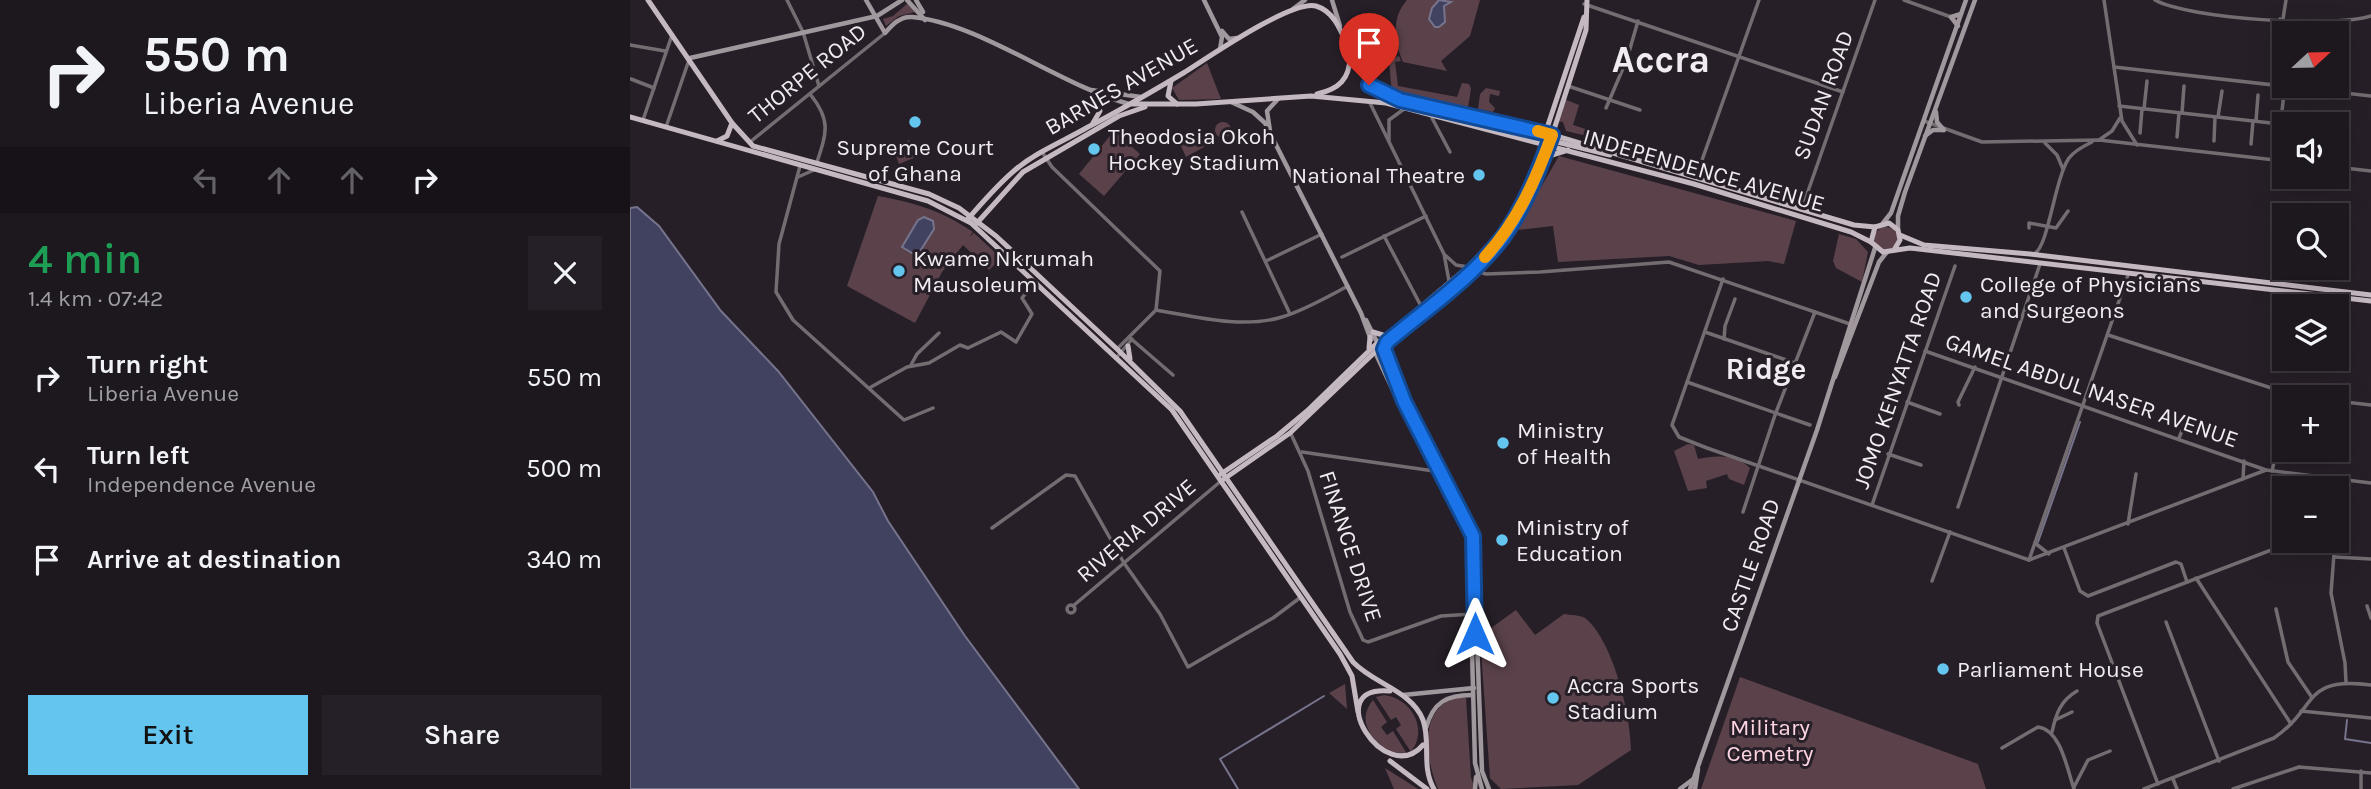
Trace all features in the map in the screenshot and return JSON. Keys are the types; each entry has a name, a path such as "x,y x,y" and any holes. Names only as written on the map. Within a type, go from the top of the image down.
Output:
{"main road":[{"path":"648,0 751,147 800,165 816,166"},
{"path":"866,0 885,33"},
{"path":"690,58 877,16 904,0 919,10 927,21"},
{"path":"916,0 927,21"},
{"path":"1204,0 1222,37 1220,49"},
{"name":"BARNES AVENUE","path":"969,218 1014,170 1144,97 1305,0"},
{"path":"1332,0 1340,27"},
{"path":"1966,0 1891,213 1883,223 1875,227 1873,245 1887,252 1910,248 2040,261 2371,301"},
{"path":"1894,250 1899,232 1900,208 1975,0"},
{"path":"1222,475 1307,411 1386,339 1470,269 1511,217 1529,182 1567,86 1586,30 1585,2"},
{"path":"1222,475 1290,433 1421,306 1479,264 1514,220 1539,168 1579,38 1585,2"},
{"name":"INDEPENDENCE AVENUE","path":"1293,9 1308,5 1320,7 1340,27 1363,80 1385,95 1696,177 1854,225 1875,227"},
{"name":"THORPE ROAD","path":"885,33 896,22 919,10"},
{"path":"1958,27 1951,17 1962,14"},
{"path":"910,17 983,40 1095,94 1130,104"},
{"path":"1217,25 1229,39 1239,38"},
{"path":"1311,96 1340,85 1349,70 1350,52"},
{"path":"1173,79 1167,88 1168,96 1180,105"},
{"path":"1087,90 1122,97 1144,97"},
{"path":"1090,127 1100,111 1095,94"},
{"name":"INDEPENDENCE AVENUE","path":"1130,104 1180,105 1311,96 1369,101 1406,108 1547,139 1569,150 1851,232 1873,245"},
{"path":"1271,135 1267,111 1278,98"},
{"path":"1230,102 1260,118 1271,135 1348,286 1428,461 1469,538 1477,740 1482,771 1489,789"},
{"name":"BARNES AVENUE","path":"976,223 1017,177 1119,116 1151,105"},
{"path":"1936,110 1937,122 1944,130"},
{"path":"630,117 816,166 928,201 976,223 1111,344 1117,353 1131,362 1180,411 1349,669 1365,741 1427,789"},
{"path":"717,141 727,136 732,123"},
{"path":"1926,136 1933,130 1944,130"},
{"path":"1539,168 1552,155 1569,150"},
{"path":"976,223 1035,281 1117,353 1172,410 1232,486 1353,662 1418,709 1425,729"},
{"path":"1883,223 1924,245 2030,254 2371,295"},
{"name":"CASTLE ROAD","path":"1834,378 1873,245"},
{"name":"CASTLE ROAD","path":"1692,789 1834,378 1879,262 1887,252"},
{"path":"1371,334 1386,339"},
{"path":"1371,334 1473,536 1471,680 1475,688"},
{"path":"1111,344 1128,341 1131,362"},
{"path":"1428,461 1439,475 1444,475"},
{"path":"1232,470 1232,486"},
{"path":"1463,688 1471,680"},
{"path":"1402,695 1475,688"},
{"path":"1358,712 1371,694 1393,691"},
{"path":"1434,789 1426,766 1425,729 1429,717 1440,702 1456,694 1474,696"},
{"path":"1475,789 1477,740"},
{"path":"1388,760 1412,757 1425,741"},
{"name":"CASTLE ROAD","path":"1692,789 1692,779 1699,763"},
{"path":"1476,776 1482,789"},
{"path":"1680,789 1692,779"}],"street":[{"path":"787,0 803,32 819,86"},
{"path":"1696,177 1759,0"},
{"name":"SUDAN ROAD","path":"1797,207 1804,201 1875,0"},
{"path":"1904,0 1951,17"},
{"path":"2104,0 2121,116 2127,133 2137,145"},
{"path":"2155,0 2180,10 2281,19 2347,22 2371,16"},
{"path":"2281,19 2286,0"},
{"path":"1585,2 1843,93"},
{"path":"1606,108 1638,21"},
{"name":"THORPE ROAD","path":"751,147 819,86 885,33"},
{"path":"643,120 672,35"},
{"path":"630,45 665,51"},
{"path":"666,127 690,58"},
{"path":"2114,67 2272,84"},
{"path":"631,79 654,88"},
{"path":"2140,133 2147,81"},
{"path":"1567,86 1640,110"},
{"path":"2177,137 2184,86"},
{"path":"2214,141 2221,91"},
{"path":"2349,93 2371,96"},
{"path":"798,177 809,174 816,166 826,125 823,111 810,94"},
{"path":"2251,144 2258,94"},
{"path":"1369,101 1444,254 1449,284"},
{"path":"2119,106 2271,123"},
{"path":"1390,143 1389,120 1394,113 1406,108"},
{"path":"2030,254 2039,251 2044,244 2051,202 2063,169 2074,152 2112,131 2121,116"},
{"path":"1432,118 1450,152"},
{"path":"1924,121 1982,142 2096,140 2272,160"},
{"path":"2044,142 2057,155 2063,169"},
{"path":"1042,152 1046,160 1158,267 1161,277 1156,310 1117,353"},
{"path":"800,165 775,265 776,292 793,320 906,421 933,408"},
{"path":"2349,168 2371,171"},
{"path":"1804,201 1807,210"},
{"path":"2029,228 2030,223 2057,227 2068,211"},
{"path":"1242,212 1290,314"},
{"path":"1342,257 1426,216"},
{"path":"1266,261 1322,234"},
{"path":"1384,236 1421,306"},
{"path":"2044,244 2053,257"},
{"path":"1444,254 1453,263 1485,274 1540,272 1658,261 1723,279 1850,324"},
{"path":"1958,507 2040,261"},
{"path":"1479,264 1485,274"},
{"name":"JOMO KENYATTA ROAD","path":"1872,505 1955,266"},
{"path":"2120,271 2124,279"},
{"path":"2029,559 2108,335 2124,279 2130,272"},
{"path":"1723,279 1673,420 1676,435 2029,559 2049,554 2269,471 2272,460"},
{"path":"871,387 911,366 929,363 960,345 968,348 1001,332 1016,342 1031,314 1022,298 1035,281"},
{"path":"1156,310 1243,321 1290,314 1348,286"},
{"path":"1724,339 1724,326 1735,299"},
{"path":"1743,512 1775,415 1815,312"},
{"path":"1705,332 1795,363"},
{"path":"911,366 917,354 939,333"},
{"path":"2108,335 2272,391"},
{"path":"1128,341 1173,375"},
{"name":"GAMEL ABDUL NASER AVENUE","path":"1925,351 2269,471 2371,483"},
{"path":"1959,405 1958,402 1975,368"},
{"path":"1687,382 1775,415 1810,425"},
{"path":"1907,402 1940,414"},
{"path":"2349,402 2371,405"},
{"path":"2179,438 2184,426"},
{"name":"FINANCE DRIVE","path":"1290,433 1302,452 1350,612 1363,640 1368,642 1448,614 1473,614"},
{"path":"1302,452 1434,471"},
{"path":"1888,454 1921,466"},
{"path":"2244,461 2244,480"},
{"path":"992,527 1072,474 1085,492 1124,563 1160,614 1188,667 1273,618 1303,596"},
{"path":"2128,524 2136,474"},
{"name":"RIVERIA DRIVE","path":"1073,606 1222,475"},
{"path":"1932,581 1950,532"},
{"path":"2035,543 2049,554"},
{"path":"2064,548 2080,591 2088,596 2176,562 2181,564 2187,582"},
{"path":"2158,784 2097,619 2100,614 2272,550"},
{"path":"2335,553 2331,593 2346,663 2346,682"},
{"path":"2335,557 2371,559"},
{"path":"2196,578 2291,724"},
{"path":"2367,606 2371,618"},
{"path":"2276,609 2288,662 2311,697"},
{"path":"2166,622 2219,761"},
{"path":"2144,789 2267,743 2291,724 2311,697 2325,687 2346,682 2371,685"},
{"path":"2074,788 2052,732 2063,702 2077,691"},
{"path":"2301,710 2371,718"},
{"path":"2055,720 2072,712"},
{"path":"2002,748 2038,727 2052,732"},
{"path":"2074,788 2088,760 2110,751"},
{"path":"2232,789 2308,766 2371,773"},
{"path":"2361,771 2361,789"},
{"path":"2173,779 2177,789"}],"green space":[{"path":"1407,0 1480,0 1470,36 1441,61 1447,71 1403,62 1398,46 1396,22"},
{"path":"908,3 915,12 899,16 886,26 883,19 893,16"},
{"path":"1392,45 1396,56 1380,62 1376,51"},
{"path":"1399,56 1401,61 1395,62 1398,86 1457,97 1462,83 1469,84 1471,89 1467,113 1392,95 1389,60"},
{"path":"1207,63 1221,99 1179,100 1172,88"},
{"path":"1486,88 1500,91 1499,96 1490,94 1489,102 1495,108 1493,112 1478,109 1480,94"},
{"path":"1564,99 1579,105 1573,125 1598,133 1596,138 1566,131 1563,122 1557,121"},
{"path":"1220,122 1226,122 1231,130 1229,136 1220,138 1215,133 1215,127"},
{"name":"Theodosia Okoh Hockey Stadium","path":"1114,131 1140,154 1104,196 1079,174"},
{"path":"1197,133 1204,147 1186,157 1179,142"},
{"path":"909,140 916,157 899,164 893,148"},
{"path":"1559,156 1796,221 1784,264 1768,261 1699,265 1669,256 1558,262 1553,226 1516,230"},
{"path":"878,196 916,205 950,218 973,232 969,237 974,233 1001,258 989,270 963,245 942,272 915,323 847,286"},
{"path":"1886,227 1894,231 1898,239 1894,247 1886,251 1878,247 1874,239 1878,231"},
{"path":"1839,234 1856,239 1868,252 1862,282 1836,268 1833,261"},
{"path":"1688,444 1694,445 1698,459 1726,457 1744,463 1750,468 1744,485 1729,479 1727,474 1706,481 1707,488 1688,491 1674,451"},
{"name":"Accra Sports Stadium","path":"1516,610 1535,635 1564,614 1585,618 1604,643 1612,660 1624,699 1631,750 1578,785 1501,789 1490,778 1480,636"},
{"name":"Military Cemetry","path":"1740,677 1978,764 1986,789 1701,789"},
{"path":"1345,684 1347,709 1329,693"},
{"path":"1384,695 1402,702 1414,716 1418,734 1411,752 1396,729 1401,725 1396,717 1391,720 1376,697"},
{"path":"1455,698 1466,698 1471,778 1475,789 1438,789 1430,764 1430,724 1443,704"},
{"path":"1373,700 1387,722 1381,727 1387,735 1393,731 1407,754 1382,751 1373,738 1367,726 1366,714"},
{"path":"1385,768 1418,789 1394,789"}],"water":[{"path":"1439,0 1451,2 1444,6 1445,22 1435,27 1429,19 1432,8"},
{"path":"637,207 659,226 721,311 778,371 873,492 888,521 965,636 1079,789 630,789 630,208"},
{"path":"924,217 933,221 934,229 917,256 902,247 918,220"}],"waterway":[{"path":"2038,542 2080,422"},
{"path":"1238,789 1220,759 1324,696"},
{"path":"2347,720 2345,739 2371,743"}],"slow traffic":[{"path":"1485,257 1514,220 1534,181 1552,135 1538,131"}],"place":[{"name":"Supreme Court of Ghana","path":"915,122"},
{"name":"Theodosia Okoh Hockey Stadium","path":"1094,149"},
{"name":"National Theatre","path":"1479,175"},
{"name":"Kwame Nkrumah Mausoleum","path":"899,271"},
{"name":"College of Physicians and Surgeons","path":"1966,297"},
{"name":"Ministry of Health","path":"1503,443"},
{"name":"Ministry of Education","path":"1502,540"},
{"name":"Parliament House","path":"1943,669"},
{"name":"Accra Sports Stadium","path":"1553,698"}],"district":[{"name":"Accra","path":"1661,59"},
{"name":"Ridge","path":"1766,369"}],"route":[{"path":"1369,85 1400,100 1552,135 1528,195 1502,238 1472,271 1387,342 1384,349 1404,401 1473,536 1475,634"}]}
